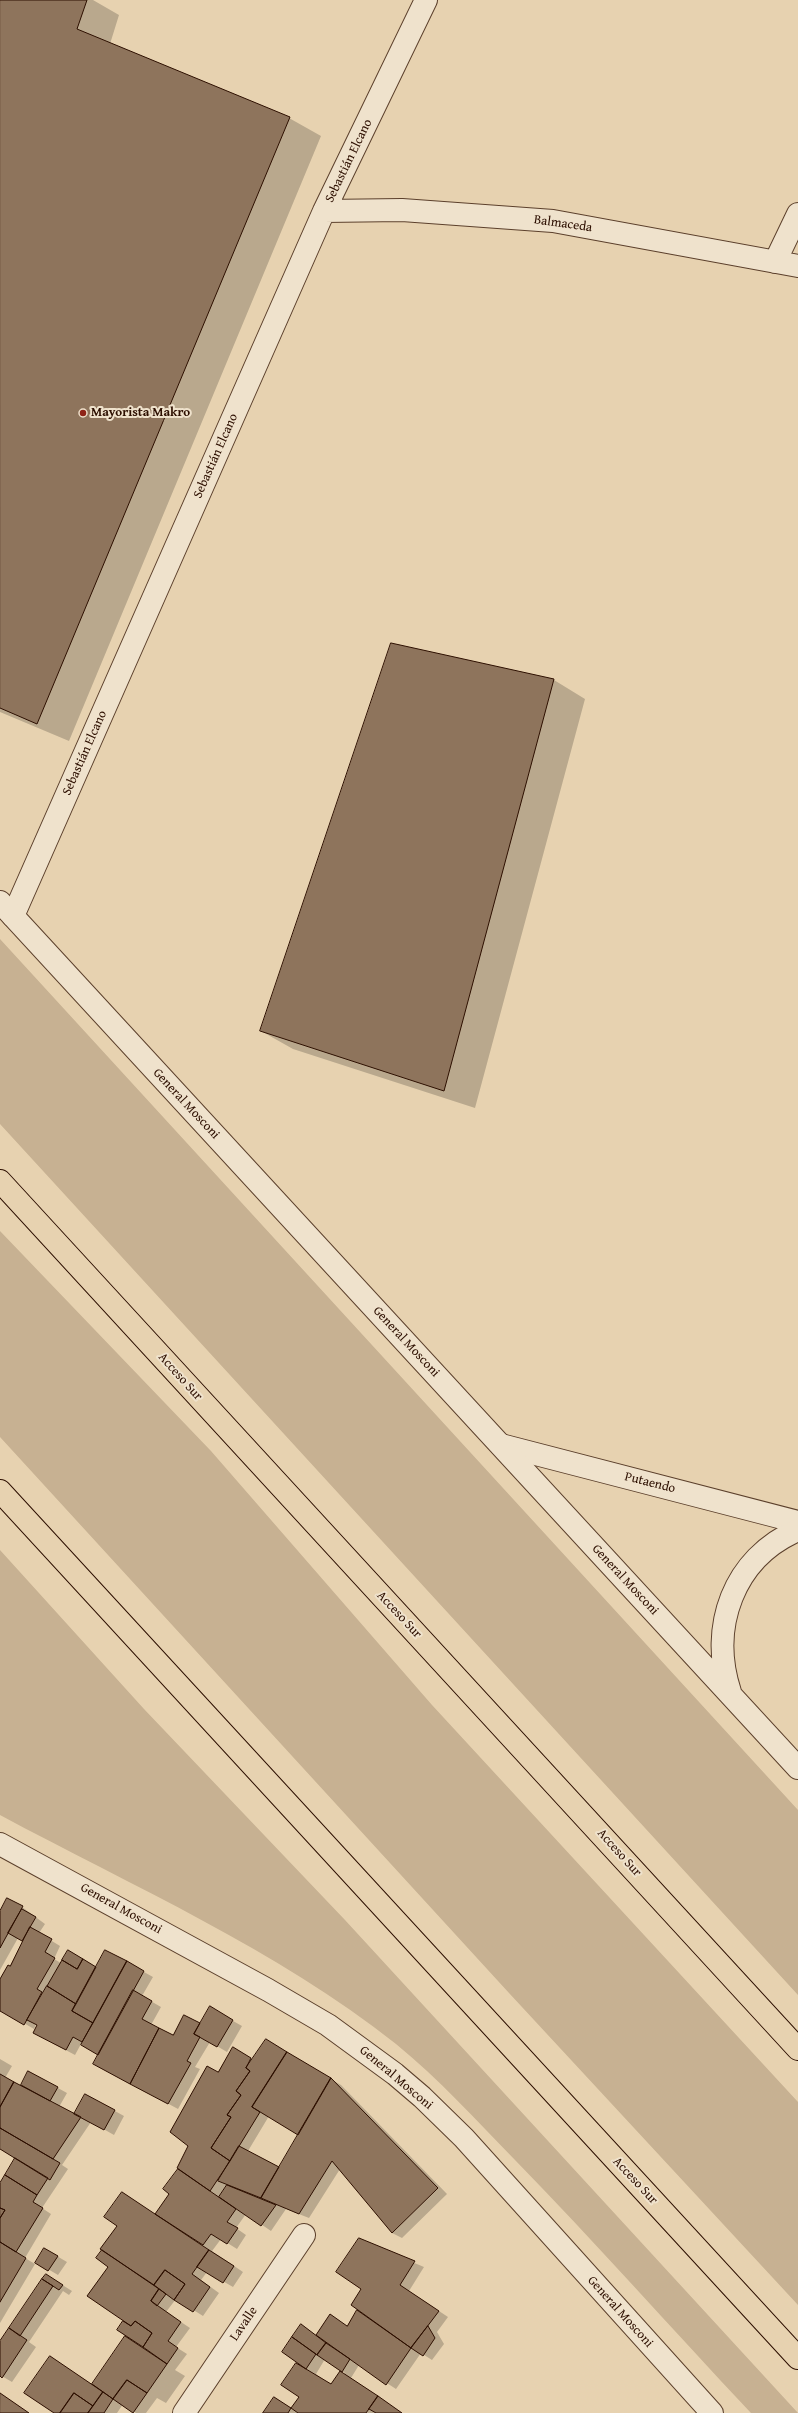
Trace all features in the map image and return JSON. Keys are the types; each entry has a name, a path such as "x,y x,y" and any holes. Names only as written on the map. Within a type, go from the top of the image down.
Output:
{"highway":[{"name":"Acceso Sur","path":"0,1181 798,2049"},
{"name":"Acceso Sur","path":"0,1491 798,2358"}],"street":[{"name":"Sebastián Elcano","path":"6,909 324,211 426,0"},
{"name":"Balmaceda","path":"324,211 402,210 553,220 798,266"},
{"path":"775,262 798,214"},
{"name":"General Mosconi","path":"6,909 798,1768"},
{"name":"Putaendo","path":"501,1445 798,1522"},
{"path":"731,1695 724,1673 721,1649 723,1626 729,1604 739,1582 752,1563 769,1547 798,1530"},
{"name":"General Mosconi","path":"0,1844 268,1990 338,2032 395,2074 422,2097 464,2138 712,2413"},
{"name":"Lavalle","path":"184,2413 304,2235"}],"shaded area":[{"path":"0,939 798,1810 798,1995 0,1124"},
{"path":"0,1231 211,1451 432,1705 798,2102 798,2305 509,1993 0,1437"},
{"path":"0,1550 144,1709 345,1920 798,2413 751,2413 604,2254 472,2115 412,2057 396,2044 350,2010 302,1978 253,1949 153,1894 0,1815"}],"building":[{"name":"Mayorista Makro","path":"0,0 87,0 77,29 290,117 37,724 0,708"},
{"path":"391,643 554,679 444,1091 260,1031"},
{"path":"7,1898 23,1906 0,1948 0,1911"},
{"path":"22,1909 36,1917 22,1941 8,1933"},
{"path":"30,1927 52,1939 45,1952 55,1958 37,1989 42,1992 24,2025 0,2011 0,1979 8,1965 10,1966"},
{"path":"68,1950 83,1959 77,1969 62,1960"},
{"path":"105,1950 127,1961 93,2023 72,2011"},
{"path":"83,1959 96,1967 76,2004 47,1986 62,1960 77,1969"},
{"path":"127,1961 144,1971 98,2055 81,2045"},
{"path":"47,1986 76,2004 72,2011 93,2023 82,2042 73,2037 66,2050 33,2033 37,2025 27,2020"},
{"path":"133,1990 152,2001 142,2019 159,2028 130,2084 93,2064"},
{"path":"210,2006 233,2020 217,2047 194,2034"},
{"path":"184,2015 200,2023 194,2034 200,2037 187,2061 191,2063 168,2104 130,2084 159,2028 173,2035"},
{"path":"266,2039 287,2052 252,2107 260,2112 230,2161 211,2148 231,2117 227,2115 241,2095 236,2091 250,2071 246,2068"},
{"path":"233,2047 251,2058 246,2068 250,2071 236,2091 241,2095 227,2115 231,2117 211,2148 230,2161 210,2191 177,2168 188,2146 170,2132 207,2066 218,2072"},
{"path":"287,2052 331,2078 298,2135 252,2107"},
{"path":"28,2071 58,2087 50,2101 21,2085"},
{"path":"0,2074 14,2082 0,2107"},
{"path":"331,2078 438,2188 392,2233 332,2161 299,2214 261,2198"},
{"path":"14,2082 81,2117 53,2159 0,2128 0,2107"},
{"path":"85,2094 115,2110 104,2130 74,2114"},
{"path":"0,2128 60,2163 50,2180 0,2149"},
{"path":"239,2146 279,2167 261,2198 218,2181"},
{"path":"15,2158 48,2178 37,2195 5,2175"},
{"path":"178,2169 236,2209 227,2222 238,2228 227,2244 211,2234 203,2245 155,2214 169,2194 163,2189"},
{"path":"5,2175 37,2195 33,2202 43,2208 16,2252 0,2242 0,2218 5,2210 0,2208 0,2183"},
{"path":"227,2185 276,2205 261,2226 219,2197"},
{"path":"122,2192 209,2250 192,2274 210,2287 193,2312 174,2300 185,2284 165,2270 154,2285 100,2249 117,2226 104,2217"},
{"path":"0,2208 5,2210 0,2218"},
{"path":"359,2238 415,2261 400,2285 439,2311 411,2348 351,2305 361,2289 336,2272"},
{"path":"0,2242 26,2258 0,2302"},
{"path":"44,2248 58,2256 48,2271 35,2263"},
{"path":"102,2250 159,2289 151,2301 181,2322 168,2341 178,2348 167,2364 143,2347 152,2333 135,2321 131,2326 87,2296 108,2267 96,2258"},
{"path":"209,2250 234,2266 223,2283 197,2267"},
{"path":"165,2270 185,2284 174,2300 154,2285"},
{"path":"46,2274 63,2285 59,2290 42,2279"},
{"path":"42,2279 53,2286 20,2336 9,2328"},
{"path":"159,2289 166,2294 157,2306 151,2301"},
{"path":"357,2310 411,2348 386,2385 316,2335 330,2314 347,2326"},
{"path":"123,2321 131,2326 135,2321 152,2333 143,2347 117,2330"},
{"path":"301,2324 326,2343 317,2355 292,2337"},
{"path":"428,2326 435,2338 423,2356 411,2348"},
{"path":"9,2328 27,2340 2,2378 0,2376 0,2341"},
{"path":"125,2336 167,2364 147,2393 127,2380 113,2399 92,2384"},
{"path":"292,2337 316,2354 306,2369 282,2352"},
{"path":"326,2343 350,2359 342,2372 317,2355"},
{"path":"50,2356 103,2392 93,2406 74,2393 60,2413 54,2413 24,2393"},
{"path":"296,2363 331,2384 340,2371 378,2396 366,2413 298,2413 291,2408 299,2397 281,2385"},
{"path":"127,2380 147,2393 133,2413 113,2399"},
{"path":"103,2392 113,2399 104,2413 88,2413"},
{"path":"0,2393 29,2413 0,2413"},
{"path":"74,2393 93,2406 88,2413 60,2413"},
{"path":"378,2396 402,2413 376,2413 369,2409"},
{"path":"274,2397 291,2408 288,2413 263,2413"}],"place":[{"name":"Mayorista Makro","path":"83,413"}]}
